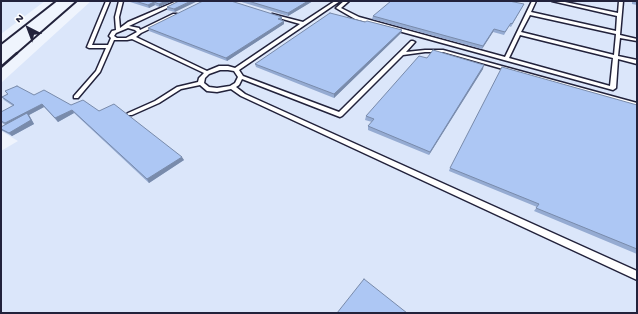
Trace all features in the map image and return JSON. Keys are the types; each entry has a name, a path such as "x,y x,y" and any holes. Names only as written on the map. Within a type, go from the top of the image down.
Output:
{"lane":[{"path":"108,1 88,47 109,46"},
{"path":"120,1 117,17 121,29"},
{"path":"76,97 98,71 113,38 112,34 130,23 180,1"},
{"path":"236,70 338,1"},
{"path":"347,1 338,8 357,18 613,88 621,1"},
{"path":"506,59 534,1"},
{"path":"554,1 620,15"},
{"path":"267,12 304,24"},
{"path":"113,38 121,40 132,37 178,13"},
{"path":"528,13 618,34 637,40"},
{"path":"121,29 133,28 139,32"},
{"path":"519,33 637,62"},
{"path":"132,37 207,73"},
{"path":"201,83 202,78 207,73 219,68 228,68 236,70 242,77 340,115 413,42"},
{"path":"401,54 425,51 443,51 637,105"},
{"path":"201,83 207,89 217,90 232,87 237,84 242,77"},
{"path":"130,114 157,102 179,88 201,83"},
{"path":"232,87 243,95 637,276"}],"shaded area":[{"path":"1,1 45,1 1,34"},
{"path":"91,1 637,1 637,313 1,313 1,151 18,141 1,131 1,83"}],"building":[{"path":"135,1 166,1 159,4 154,2 148,5"},
{"path":"179,1 191,1 174,9 167,7"},
{"path":"203,1 231,1 282,17 278,19 284,21 226,58 148,28"},
{"path":"248,1 308,1 288,13"},
{"path":"391,1 509,1 524,4 512,24 511,23 505,32 494,29 483,46 373,16"},
{"path":"330,13 402,30 334,94 255,64"},
{"path":"433,50 484,65 430,152 368,126 374,119 366,116 419,56 427,58"},
{"path":"502,67 637,105 637,249 536,208 539,204 450,168"},
{"path":"17,86 34,95 44,90 71,105 83,100 99,111 114,104 182,157 147,179 72,110 55,118 42,104 5,123 1,121 1,112 14,105 2,97 8,94 5,91"},
{"path":"27,113 31,120 9,133 1,129 1,127"},
{"path":"364,279 407,313 337,313"}],"railway":[{"path":"1,44 56,1"},
{"path":"16,54 77,1"},
{"path":"1,67 17,53"}]}
